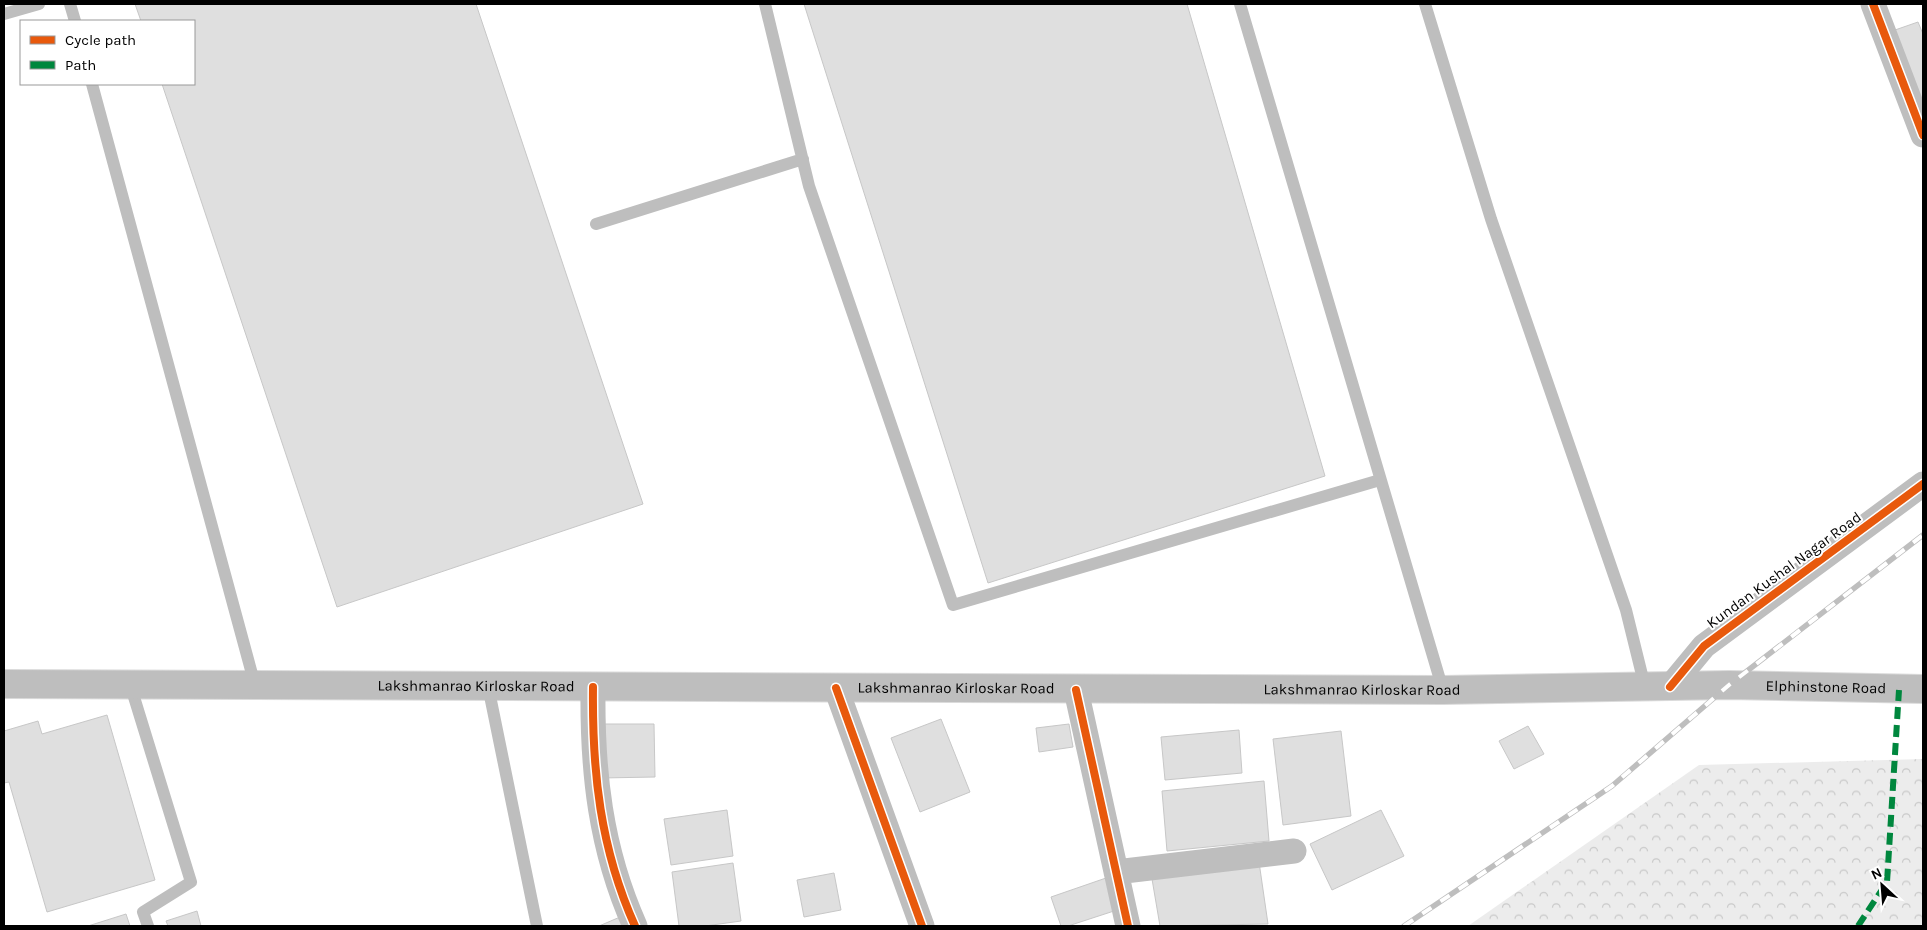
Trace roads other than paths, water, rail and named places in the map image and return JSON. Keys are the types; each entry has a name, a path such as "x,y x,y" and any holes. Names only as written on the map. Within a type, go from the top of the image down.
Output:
{"main road":[{"name":"Lakshmanrao Kirloskar Road","path":"4,684 1076,690 1442,690 1729,685"},
{"name":"Elphinstone Road","path":"1729,685 1923,689"}],"street":[{"path":"1873,4 1923,134"},
{"name":"Kundan Kushal Nagar Road","path":"1658,687 1704,646 1923,484"},
{"path":"593,686 594,759 602,822 618,884 635,926"},
{"path":"836,688 922,926"},
{"path":"1076,690 1128,926"},
{"path":"1116,872 1294,851"}],"lane":[{"path":"4,14 39,4"},
{"path":"70,4 75,20"},
{"path":"765,4 809,186 953,604 1380,480"},
{"path":"1240,4 1442,690"},
{"path":"1425,4 1491,219 1626,610 1658,687"},
{"path":"92,85 254,685"},
{"path":"596,224 803,159"},
{"path":"130,684 191,882 142,912 148,926"},
{"path":"488,686 538,926"}],"railway":[{"path":"1404,926 1612,786 1729,685 1923,535"}]}
